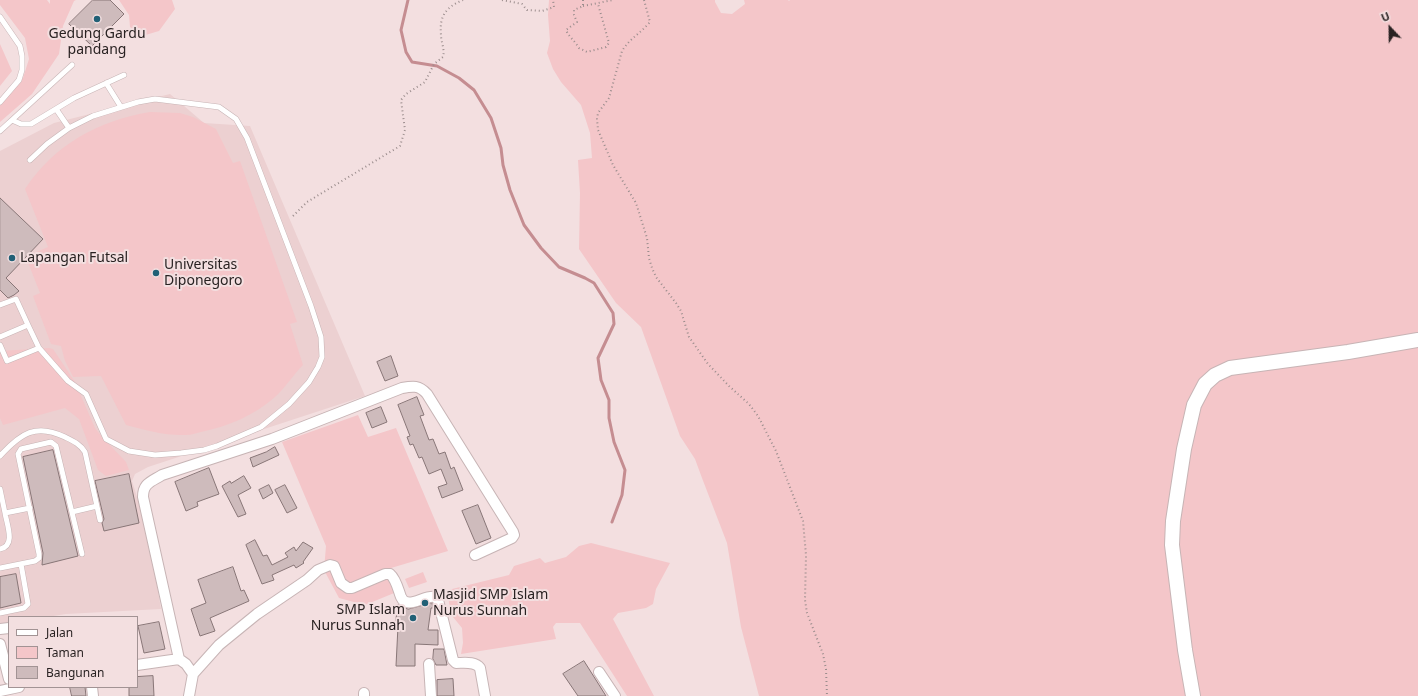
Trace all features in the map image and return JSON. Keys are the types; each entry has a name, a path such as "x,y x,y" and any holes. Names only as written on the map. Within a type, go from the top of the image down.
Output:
{"main road":[{"path":"1193,696 1185,650 1172,545 1173,521 1184,449 1190,418 1200,391 1215,375 1230,368 1348,352 1418,340"}],"street":[{"path":"193,674 186,664 179,659 143,497 143,490 146,485 162,475 272,439 402,388 412,386 422,388 514,535 512,538 475,555"},
{"path":"189,696 193,674 219,645 257,614 307,580 318,570 330,565 334,566 341,583 348,588 352,588 386,574 390,574 394,577 403,601 407,603 431,596 435,597 438,600 453,660 456,663 477,664 480,668 485,696"},
{"path":"0,644 8,671"},
{"path":"138,665 179,659"},
{"path":"429,664 431,696"},
{"path":"599,672 615,696"}],"lane":[{"path":"0,17 20,46 22,70 19,80 0,102"},
{"path":"0,131 72,65"},
{"path":"12,120 21,124 32,124 56,109 124,75"},
{"path":"106,83 121,107"},
{"path":"0,305 16,299 39,348 68,381 86,394 106,439 129,451 155,455 204,450 236,439 261,427 289,404 309,382 322,357 321,337 311,306 247,138 236,119 219,107 155,99 121,107 93,116 69,128 47,144 30,160"},
{"path":"56,109 69,128"},
{"path":"0,337 28,326"},
{"path":"0,346 7,361 39,348"},
{"path":"0,456 20,438 30,432 41,430 58,434 77,443 85,452 100,520"},
{"path":"0,568 21,564 39,558 40,554 18,454 22,449 51,442 56,446 82,554"},
{"path":"0,488 10,539 9,544 5,548 0,549"},
{"path":"72,512 97,506"},
{"path":"5,513 30,508"},
{"path":"0,613 24,608 28,604 21,564"}],"path":[{"path":"292,216 307,202 400,146 405,130 401,100 406,94 425,82 433,65 443,57 444,53 441,23 445,11 455,3 463,0"},
{"path":"502,0 522,4 527,10 542,10 554,7 553,0"},
{"path":"582,0 583,6"},
{"path":"598,4 609,43 606,47 587,52 579,48 566,30 577,22 574,15 574,10 583,6 613,0"},
{"path":"644,0 650,22 644,29 632,38 622,52 609,98 598,113 598,130 613,165 636,203 646,238 652,268 656,277 681,311 689,337 708,364 729,386 750,404 776,451 803,521 806,555 805,600 807,613 823,654 826,669 827,696"}],"shaded area":[{"name":"Universitas Diponegoro","path":"170,94 204,123 250,126 365,396 148,467 135,474 132,481 148,532 161,609 53,616 8,616 8,624 0,626 0,151 54,123"}],"green space":[{"path":"0,0 47,0 50,4 50,0 76,0 74,1 63,26 59,54 32,94 0,122 0,104 23,78 29,59 25,38 0,5"},
{"path":"119,0 172,0 175,9 159,31 142,36 130,27 129,15"},
{"path":"549,0 715,0 721,13 732,14 745,4 744,0 1418,0 1418,696 759,696 741,627 727,543 695,459 680,436 641,327 616,303 579,249 580,193 578,160 592,158 590,133 581,105 561,82 553,69 547,53 550,41 548,15"},
{"path":"0,44 12,71 0,86"},
{"path":"150,112 180,113 193,117 216,129 233,163 240,161 297,322 290,324 303,365 275,397 258,410 231,423 211,430 188,435 163,434 126,425 101,376 73,377 65,361 61,346 51,344 33,296 40,293 27,260 32,254 48,247 25,189 37,173 64,147 79,137 96,128 113,122"},
{"path":"53,349 75,382 95,428 126,462 129,470 106,476 98,470 79,419 65,408 3,425 0,418 0,351"},
{"path":"358,415 368,437 396,428 448,551 391,568 399,591 365,605 339,598 324,570 326,546 282,442"},
{"path":"591,543 670,563 656,589 653,604 646,608 618,613 613,619 654,696 627,696 580,623 556,623 553,627 556,639 461,654 463,643 462,628 453,617 449,603 448,590 509,575 514,566 540,558 545,563 566,557 579,546"},
{"path":"423,572 427,582 409,588 405,579"}],"building":[{"name":"Gedung Gardu pandang","path":"93,0 110,0 124,14 92,46 69,24"},
{"name":"Lapangan Futsal","path":"0,198 43,239 6,278 19,291 8,298 0,290"},
{"path":"391,356 398,376 385,381 377,362"},
{"path":"417,397 424,415 420,416 429,440 433,439 439,454 445,452 451,469 454,467 463,490 442,498 438,487 447,484 441,469 429,474 422,457 419,458 413,444 410,445 407,437 410,436 398,405"},
{"path":"381,407 387,422 372,428 366,413"},
{"path":"275,447 279,455 253,467 250,458"},
{"path":"53,450 78,556 42,565 43,553 23,457"},
{"path":"209,468 219,494 197,502 198,506 186,511 175,482"},
{"path":"129,474 139,523 104,531 102,523 104,519 95,481"},
{"path":"244,476 251,488 238,495 246,514 238,517 222,486 230,481 231,483"},
{"path":"269,485 273,493 263,499 259,490"},
{"path":"285,485 297,508 287,513 275,490"},
{"path":"478,505 491,538 476,544 462,511"},
{"path":"255,540 263,556 267,555 272,565 288,557 285,553 294,547 296,551 303,542 313,548 303,562 304,563 296,568 294,565 272,575 274,580 262,584 246,545"},
{"path":"233,567 241,591 244,590 249,601 210,618 215,631 200,636 191,609 206,603 198,580"},
{"path":"16,574 21,603 0,608 0,577"},
{"path":"432,603 433,608 431,608 428,630 438,630 438,645 415,644 415,666 396,666 398,626 395,626 398,604 401,607 408,609"},
{"path":"159,622 165,649 144,653 138,626"},
{"path":"434,649 444,649 447,665 436,665 433,659"},
{"path":"584,661 606,696 578,696 563,674"},
{"path":"153,676 154,696 129,696 129,688 138,688 138,677"},
{"path":"453,679 454,696 437,696 437,680"},
{"path":"70,688 85,688 86,696 72,696"}],"waterway":[{"path":"408,0 401,30 406,52 412,62 437,66 459,78 474,90 491,118 501,148 503,165 510,190 524,225 541,248 559,267 594,283 613,313 614,324 598,358 601,380 609,400 609,418 614,442 625,470 622,495 612,522"}],"place":[{"name":"Gedung Gardu pandang","path":"97,19"},
{"name":"Lapangan Futsal","path":"12,258"},
{"name":"Universitas Diponegoro","path":"156,273"},
{"name":"Masjid SMP Islam Nurus Sunnah","path":"425,603"},
{"name":"SMP Islam Nurus Sunnah","path":"413,618"}]}
